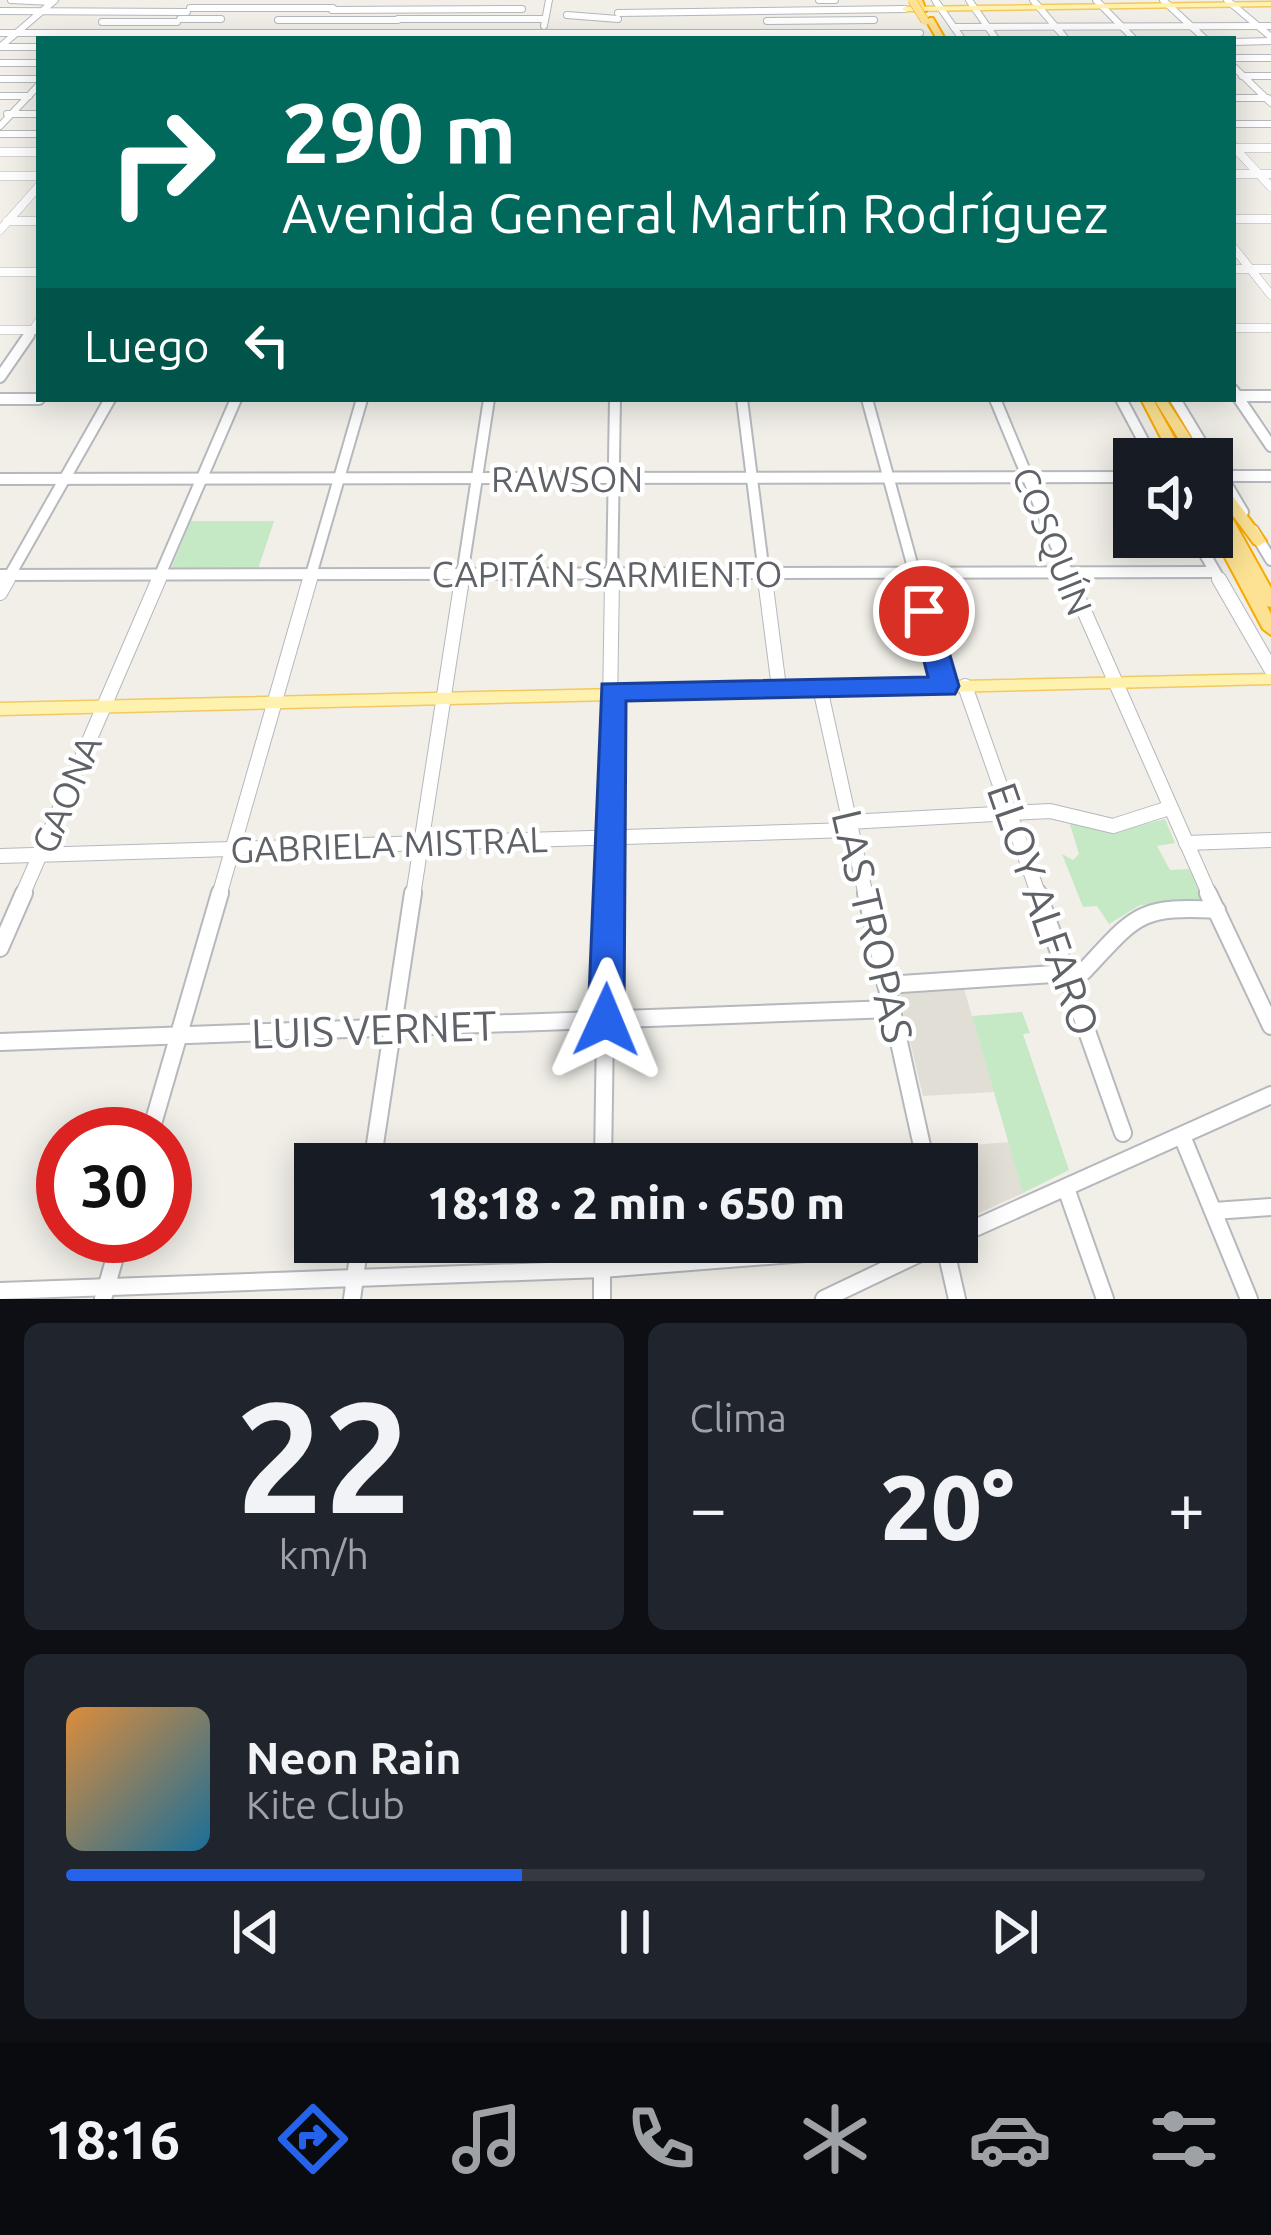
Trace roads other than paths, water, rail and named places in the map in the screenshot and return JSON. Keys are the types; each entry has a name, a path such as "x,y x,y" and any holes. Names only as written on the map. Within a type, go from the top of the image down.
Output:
{"highway":[{"path":"915,0 933,36"},
{"path":"1149,402 1168,438"},
{"path":"1161,402 1182,438"},
{"path":"1157,418 1163,438"},
{"path":"1233,501 1259,541"},
{"path":"1233,540 1268,614"},
{"path":"1233,555 1268,614"}],"main road":[{"path":"903,4 942,9 971,4 1271,4"},
{"path":"0,710 446,695 1271,679"}],"street":[{"path":"2,13 12,0 54,1"},
{"path":"88,36 118,0"},
{"path":"165,36 196,0"},
{"path":"241,36 265,0"},
{"path":"316,36 338,0"},
{"path":"392,36 406,0"},
{"path":"469,36 479,0"},
{"path":"544,36 549,0"},
{"path":"695,36 697,0"},
{"path":"762,0 771,36"},
{"path":"819,0 836,5"},
{"path":"935,0 960,36"},
{"path":"0,47 54,1"},
{"path":"617,2 620,36"},
{"path":"1229,2 1271,39"},
{"path":"1098,3 1131,36"},
{"path":"1166,3 1201,36"},
{"path":"567,15 903,4 932,36"},
{"path":"971,4 994,36"},
{"path":"1036,4 1064,36"},
{"path":"579,16 584,5"},
{"path":"0,33 846,36 836,5"},
{"path":"2,13 522,9"},
{"path":"102,22 221,20"},
{"path":"278,20 545,20"},
{"path":"767,21 874,20"},
{"path":"954,27 1271,26"},
{"path":"1236,42 1271,39"},
{"path":"0,47 36,47"},
{"path":"1236,62 1271,58"},
{"path":"0,63 36,63"},
{"path":"1236,66 1269,100"},
{"path":"1236,76 1271,76"},
{"path":"0,79 36,82"},
{"path":"0,96 34,96"},
{"path":"34,96 0,130 36,134"},
{"path":"1236,98 1269,100"},
{"path":"0,114 36,114"},
{"path":"1236,124 1271,124"},
{"path":"1236,147 1271,148"},
{"path":"1236,149 1271,187"},
{"path":"0,152 36,152"},
{"path":"1236,174 1271,174"},
{"path":"0,176 36,176"},
{"path":"0,230 36,189"},
{"path":"1236,219 1271,219"},
{"path":"4,221 36,221"},
{"path":"1236,252 1271,295"},
{"path":"1236,269 1271,269"},
{"path":"0,272 36,272"},
{"path":"0,330 36,327"},
{"path":"0,377 36,328"},
{"path":"1236,328 1271,328"},
{"path":"1236,394 1271,396"},
{"path":"1236,397 1271,446"},
{"path":"0,399 36,399"},
{"path":"0,593 5,574 108,402"},
{"name":"GAONA","path":"0,948 235,402"},
{"path":"157,1107 361,402"},
{"path":"375,1143 489,402"},
{"path":"604,1143 615,402"},
{"path":"742,402 779,688"},
{"path":"868,402 945,686"},
{"name":"COSQUÍN","path":"996,402 1111,683 1271,1026"},
{"path":"1123,402 1142,438"},
{"path":"1177,402 1199,438"},
{"path":"1233,477 1271,476"},
{"name":"RAWSON","path":"0,479 1113,477"},
{"path":"1259,541 1271,560"},
{"path":"1206,558 1271,669"},
{"name":"CAPITÁN SARMIENTO","path":"5,574 1214,572"},
{"name":"ELOY ALFARO","path":"965,686 1123,1133"},
{"name":"LAS TROPAS","path":"820,688 921,1143"},
{"name":"GABRIELA MISTRAL","path":"0,856 609,837 1050,811 1113,826 1169,808"},
{"path":"1186,843 1271,840"},
{"path":"886,985 1067,975 1092,966 1108,940 1137,915 1173,907 1217,910"},
{"name":"LUIS VERNET","path":"0,1042 891,1009"},
{"path":"978,1227 1271,1095"},
{"path":"1181,1136 1249,1299"},
{"path":"1067,1191 1105,1299"},
{"path":"1214,1211 1271,1208"},
{"path":"105,1293 113,1263"},
{"path":"602,1263 602,1299"},
{"path":"0,1291 353,1289 678,1263"},
{"path":"824,1299 900,1263"},
{"path":"949,1263 957,1299"}]}
